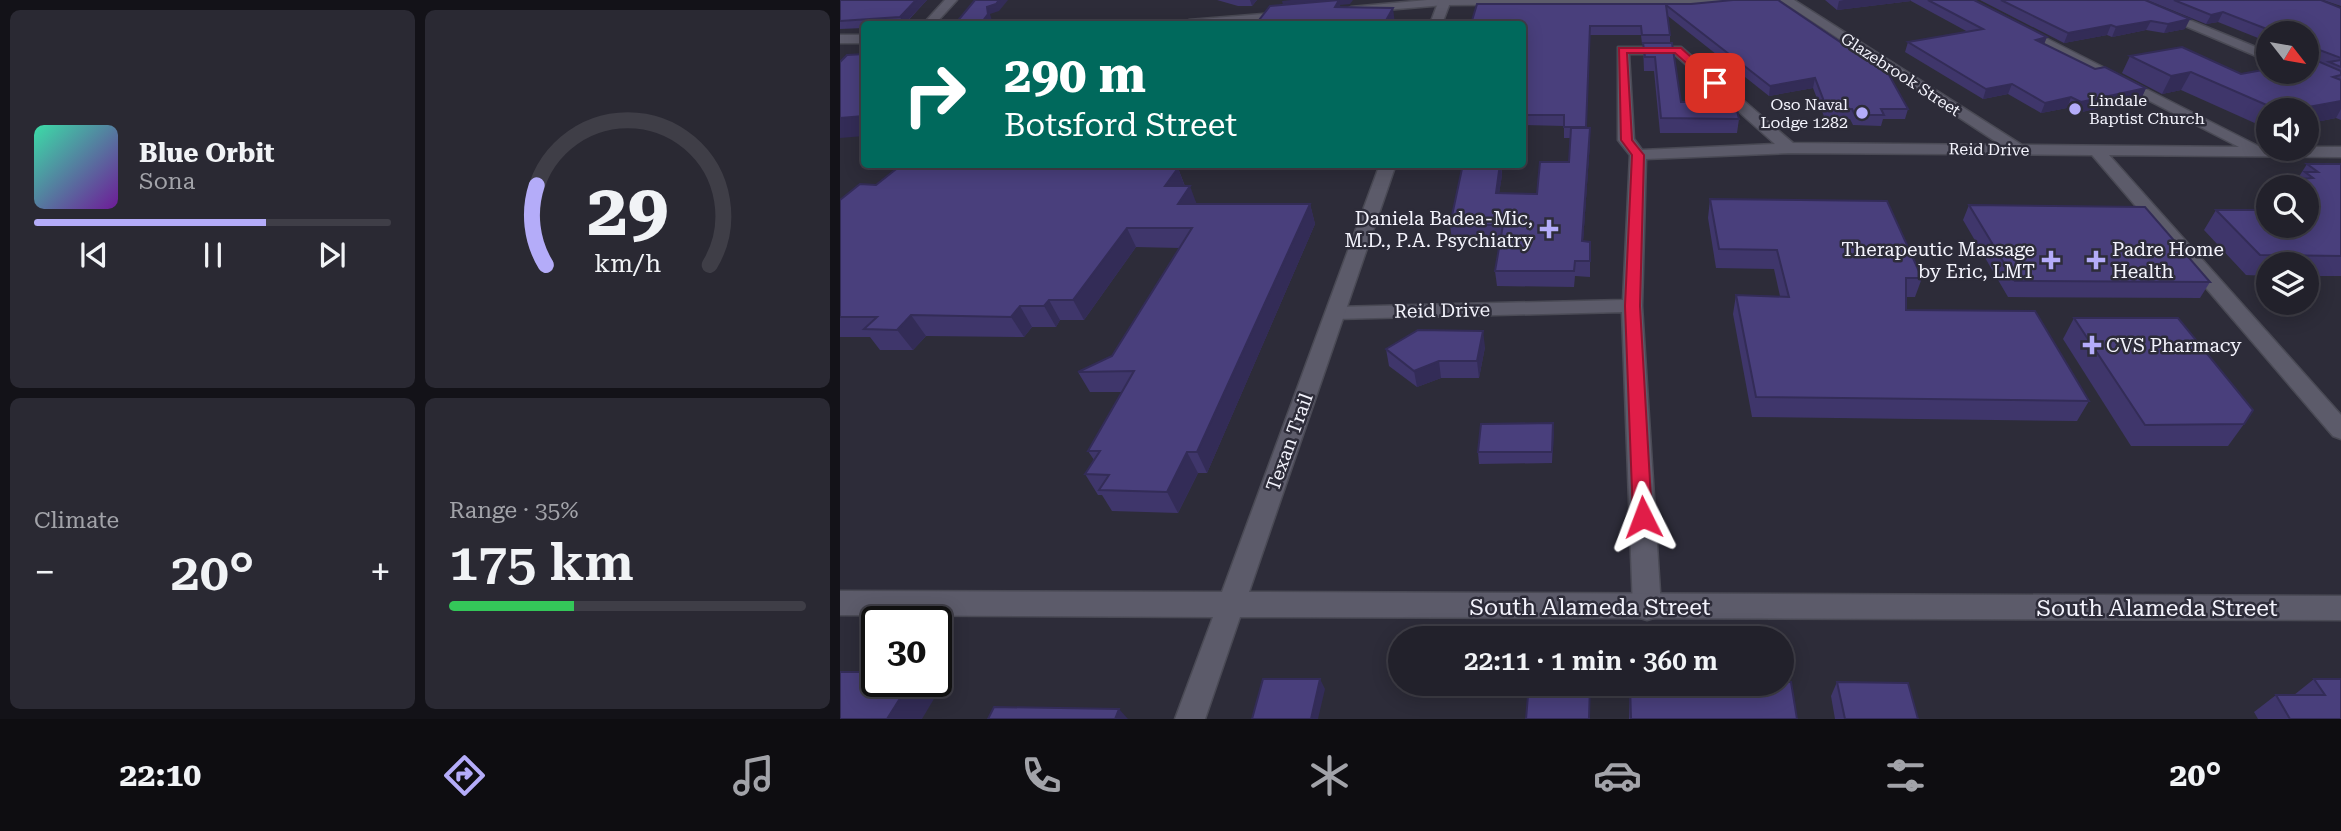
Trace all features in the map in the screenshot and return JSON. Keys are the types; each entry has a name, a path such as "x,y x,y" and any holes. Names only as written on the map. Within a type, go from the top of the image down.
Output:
{"street":[{"path":"932,21 951,0"},
{"path":"1336,12 1444,1 1731,0"},
{"name":"Glazebrook Street","path":"1786,0 2016,148"},
{"path":"2130,0 2256,52"},
{"path":"1437,21 1444,1"},
{"path":"1225,21 1296,15"},
{"path":"2013,25 2256,150"},
{"path":"840,39 861,39"},
{"path":"1647,608 1632,306 1638,155 1626,140 1622,50 1677,50 1789,148"},
{"name":"Reid Drive","path":"1638,155 1789,148 2256,151"},
{"path":"2097,151 2341,430"},
{"name":"Reid Drive","path":"2319,152 2341,152"},
{"name":"Texan Trail","path":"1190,719 1387,168"},
{"name":"Reid Drive","path":"1336,313 1632,306"},
{"name":"South Alameda Street","path":"840,603 1647,608 2341,608"}],"building":[{"path":"840,0 916,0 900,17 840,21"},
{"path":"975,0 999,0 987,7 988,14 983,21 958,21"},
{"path":"1339,0 1335,7 1393,8 1386,21 1258,21 1270,6"},
{"path":"1778,0 1889,75 1908,109 1881,109 1884,115 1855,115 1852,109 1827,109 1815,78 1770,86 1666,5 1670,35 1642,35 1641,26 1590,26 1586,127 1564,127 1564,115 1526,115 1526,21 1472,21 1477,4 1691,4"},
{"path":"1928,0 1974,0 2047,37 2036,40 2095,69 2105,67 2146,88 2081,102 2071,97 2045,103 2012,84 1986,89 1908,42 1983,29"},
{"path":"2001,0 2145,0 2190,19 2168,24 2151,21 2116,27 2111,25 2068,33"},
{"path":"2174,0 2321,0 2341,8 2341,58 2319,50 2319,21 2256,21 2256,25 2223,12 2211,15"},
{"path":"1643,43 1672,43 1681,102 1735,102 1739,119 1661,118 1655,57 1645,57"},
{"path":"2182,47 2241,74 2256,71 2256,84 2319,84 2319,62 2341,71 2341,75 2333,77 2341,80 2341,101 2319,105 2319,98 2256,98 2256,100 2191,72 2171,76 2130,56"},
{"path":"861,54 861,116 840,118 840,62 847,55"},
{"path":"2341,60 2341,67 2329,62"},
{"path":"1571,128 1590,128 1582,241 1590,242 1590,261 1575,261 1574,271 1495,271 1503,225 1450,225 1462,168 1499,168 1496,193 1537,194 1540,162 1569,162"},
{"path":"2307,164 2341,164 2341,256 2319,256 2319,252 2257,252 2216,210 2256,210 2256,238 2319,238 2319,175 2305,172 2318,172"},
{"path":"897,168 1178,168 1165,186 1190,186 1178,204 1310,204 1197,452 1187,452 1167,492 1099,490 1109,475 1085,474 1100,451 1088,451 1134,371 1078,372 1112,356 1192,228 1127,228 1073,300 1049,300 1044,306 1020,306 1011,317 911,315 897,330 864,329 877,317 840,317 840,200 860,184 876,185"},
{"path":"1710,199 1887,201 1922,278 1906,278 1906,310 2035,311 2089,401 1756,397 1736,295 1789,297 1777,250 1719,249"},
{"path":"1969,205 2145,207 2210,282 2015,281"},
{"name":"CVS Pharmacy","path":"2074,318 2178,318 2253,410 2244,424 2145,425"},
{"path":"1418,330 1483,331 1477,361 1439,361 1414,371 1386,349"},
{"path":"1553,423 1552,452 1478,452 1481,424"},
{"path":"840,672 861,672 861,697 901,697 887,719 840,719"},
{"path":"1263,679 1320,679 1311,719 1252,719"},
{"path":"2314,679 2341,679 2341,719 2290,719 2276,695 2325,695"},
{"path":"1837,682 1908,683 1918,719 1845,719"},
{"path":"1528,696 1590,696 1589,719 1526,719"},
{"path":"1630,696 1793,696 1797,719 1631,719"},
{"path":"994,707 1119,709 1115,719 988,719"}],"place":[{"name":"Lindale Baptist Church","path":"2075,109"},
{"name":"Oso Naval Lodge 1282","path":"1862,113"},
{"name":"Daniela Badea-Mic, M.D., P.A. Psychiatry","path":"1549,229"},
{"name":"Therapeutic Massage by Eric, LMT","path":"2051,260"},
{"name":"Padre Home Health","path":"2096,260"},
{"name":"CVS Pharmacy","path":"2092,345"}],"route":[{"path":"1643,517 1632,306 1638,155 1626,140 1622,50 1677,50 1715,83"}]}
